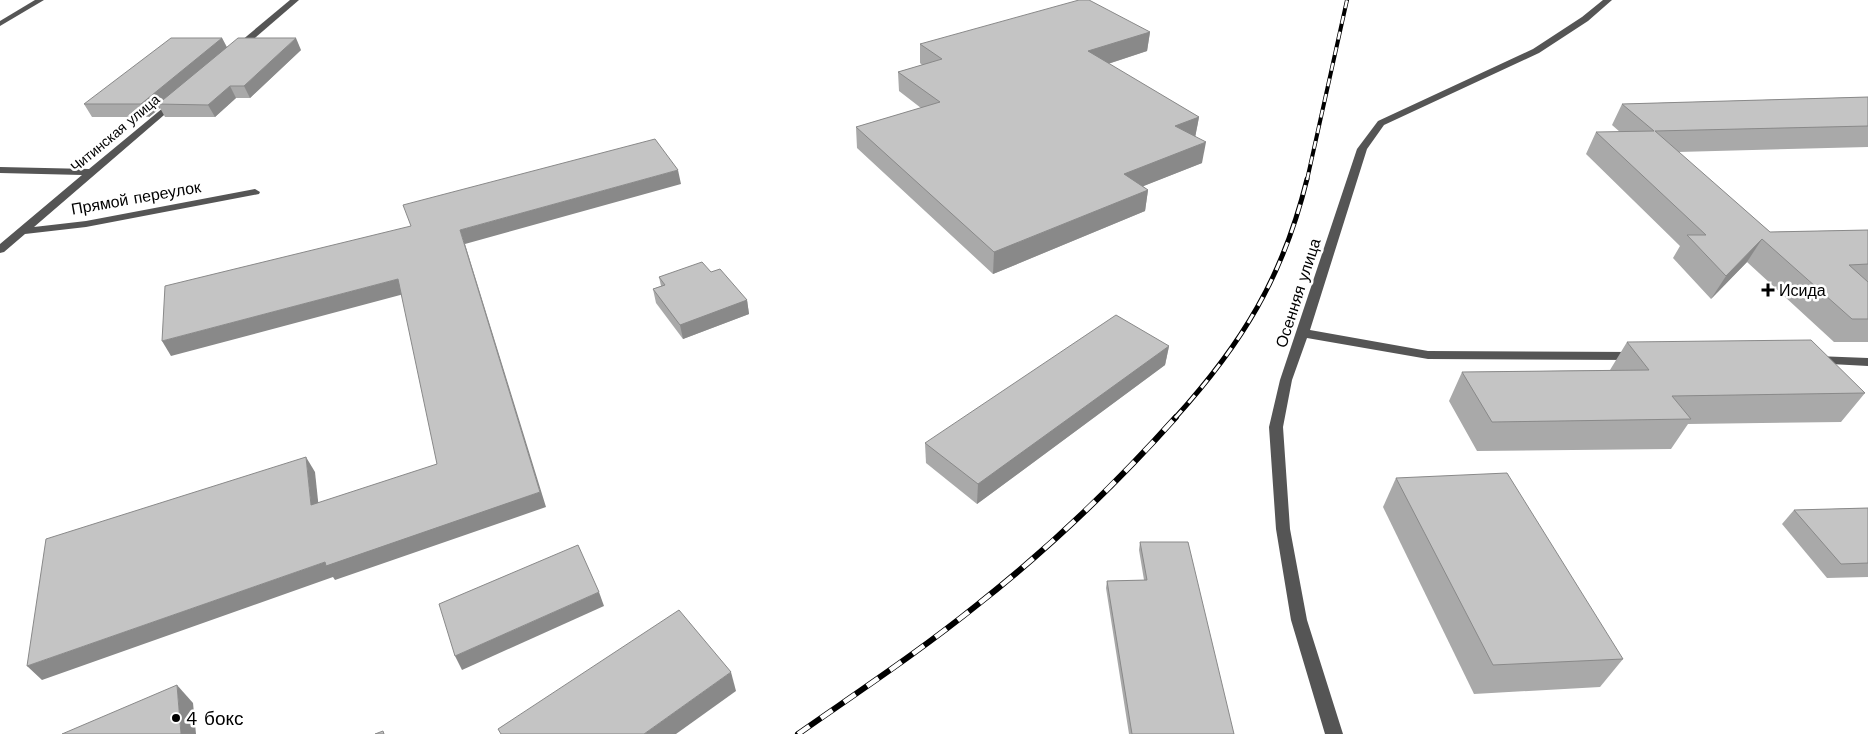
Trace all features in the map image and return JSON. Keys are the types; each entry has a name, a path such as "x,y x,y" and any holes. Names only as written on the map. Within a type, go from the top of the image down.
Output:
{"street":[{"path":"0,24 40,0"},
{"path":"227,57 296,0"},
{"name":"Осенняя улица","path":"1334,734 1299,620 1283,529 1276,427 1286,380 1362,149 1381,123 1536,51 1608,0"},
{"name":"Читинская улица","path":"0,250 182,95"},
{"path":"0,170 91,172"},
{"name":"Прямой переулок","path":"22,231 86,224 255,192"},
{"path":"1303,333 1428,355 1645,356"},
{"path":"1802,360 1868,362"}],"building":[{"path":"1079,0 1089,0 1150,32 1088,51 1199,117 1175,126 1206,142 1124,174 1148,190 994,252 856,127 940,102 898,72 942,59 920,44"},
{"path":"171,38 222,38 141,104 84,104"},
{"path":"238,38 296,38 244,86 230,86 208,105 158,104"},
{"path":"1868,97 1868,126 1655,131 1770,232 1868,230 1868,264 1849,265 1868,282 1868,319 1852,319 1762,239 1726,276 1687,235 1706,235 1596,132 1654,131 1622,104"},
{"path":"655,139 678,170 460,230 540,492 326,566 325,562 27,666 46,539 306,457 311,505 437,464 398,279 162,341 165,286 411,226 403,205"},
{"path":"702,262 711,272 720,269 747,300 680,325 653,289 665,285 659,277"},
{"path":"1116,315 1169,346 978,484 925,443"},
{"path":"1811,340 1865,393 1672,396 1691,419 1492,422 1462,372 1649,370 1627,342"},
{"path":"1507,473 1623,659 1493,665 1396,478"},
{"path":"1868,508 1868,563 1841,564 1794,510"},
{"path":"1140,542 1188,542 1234,734 1132,734 1107,581 1147,580"},
{"path":"578,545 599,592 455,656 439,604"},
{"path":"679,610 731,672 644,734 501,734 498,729"},
{"path":"177,685 181,734 62,734"}],"railway":[{"path":"1307,180 1347,0"},
{"path":"1175,418 1221,363 1257,308 1286,247 1307,179"},
{"path":"798,734 933,639 1003,584 1081,515 1176,417"}],"place":[{"name":"Исида","path":"1768,290"},
{"name":"4 бокс","path":"176,718"}]}
